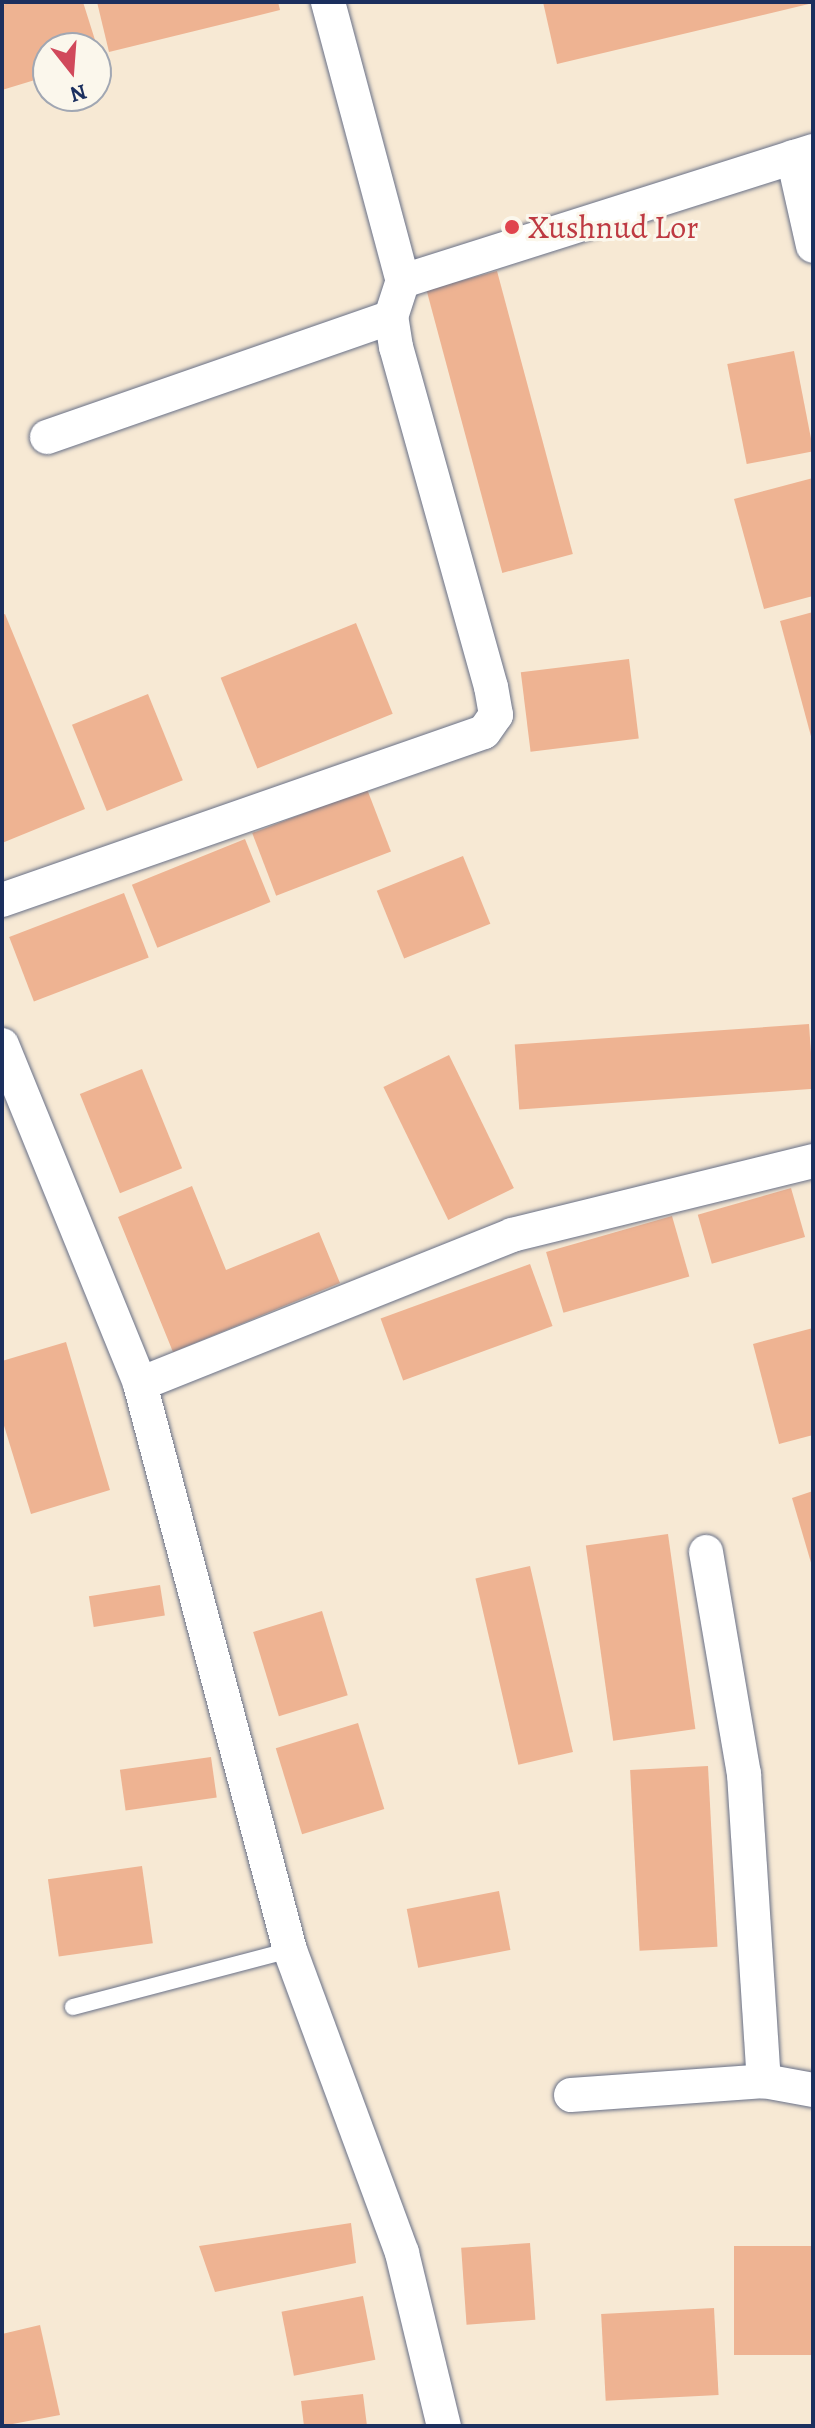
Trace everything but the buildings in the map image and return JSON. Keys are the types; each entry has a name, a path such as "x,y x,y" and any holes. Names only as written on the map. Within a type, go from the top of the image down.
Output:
{"street":[{"path":"2,900 484,732 496,715 391,317 403,281 328,2"},
{"path":"403,281 803,154 813,246"},
{"path":"47,437 391,317"},
{"path":"2,1045 140,1384 290,1950 402,2253 444,2426"},
{"path":"140,1384 512,1235 813,1161"},
{"path":"706,1552 744,1774 764,2081"},
{"path":"571,2095 764,2081 813,2090"}],"lane":[{"path":"73,2007 290,1950"}],"place":[{"name":"Xushnud Lor","path":"512,227"}]}
